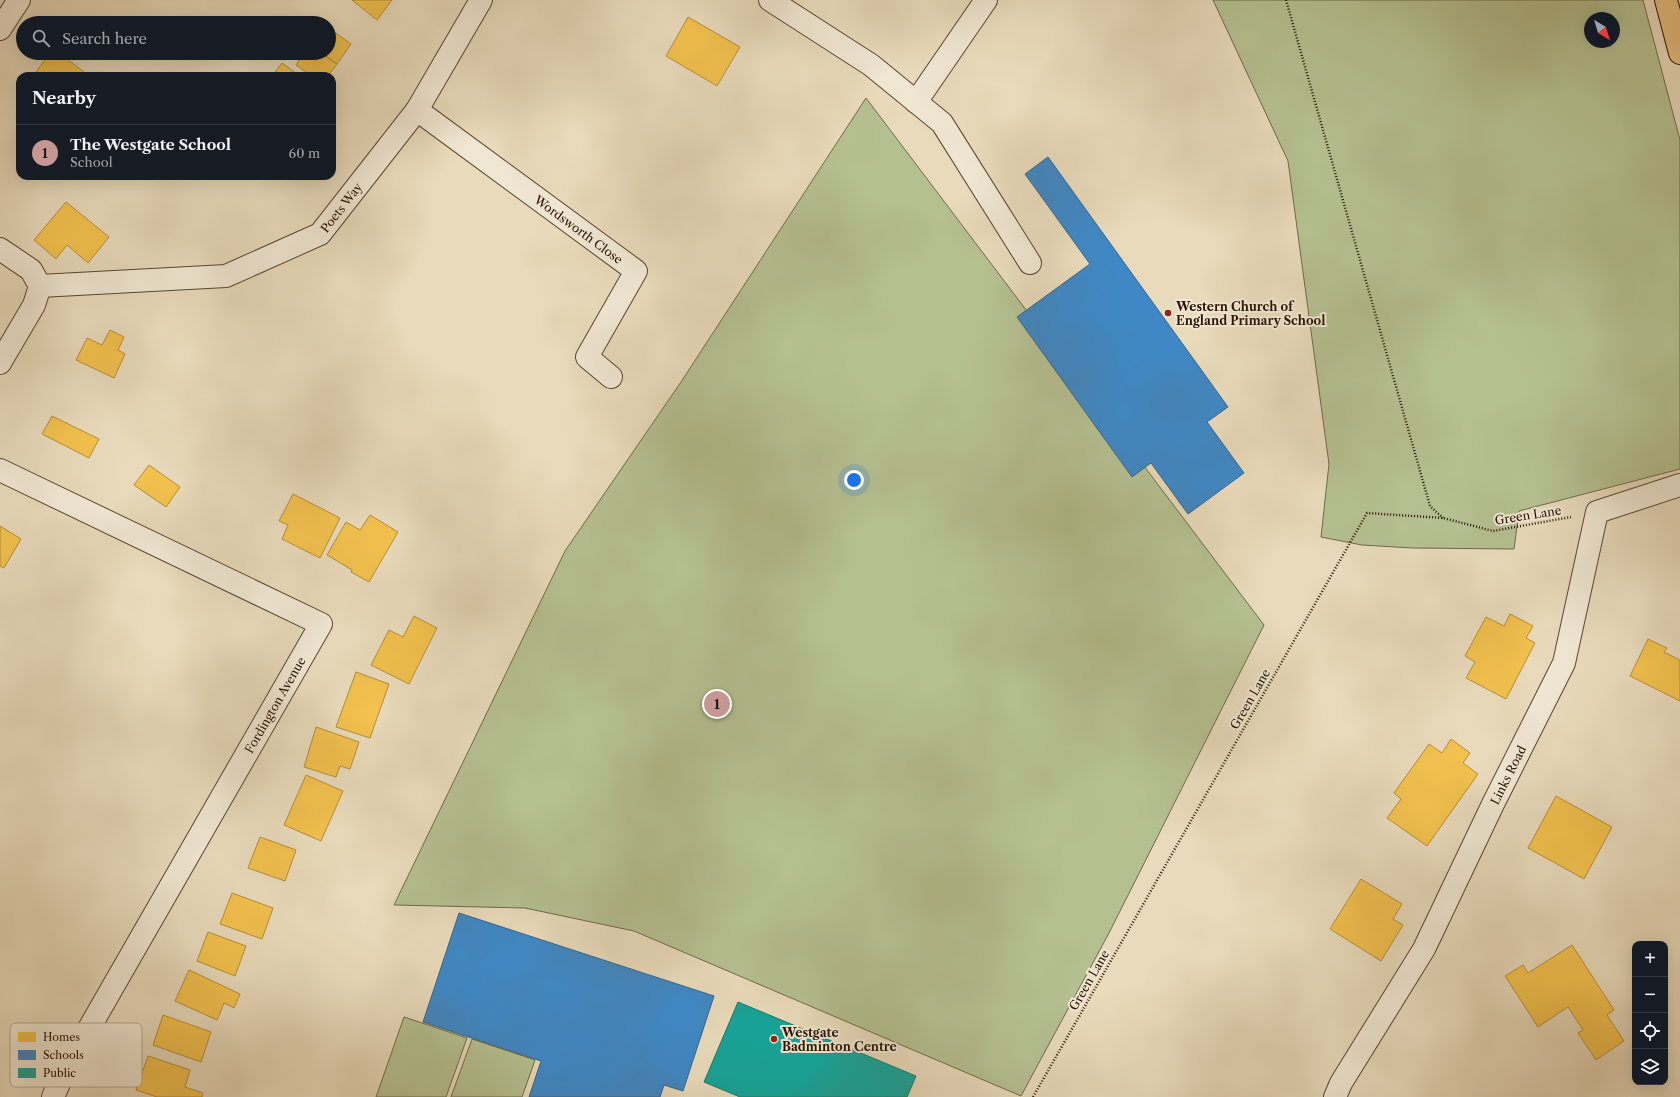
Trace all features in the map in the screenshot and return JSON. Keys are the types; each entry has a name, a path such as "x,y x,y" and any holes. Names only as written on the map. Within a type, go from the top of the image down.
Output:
{"main road":[{"path":"1666,0 1680,53"}],"street":[{"path":"0,29 19,0"},
{"name":"Poets Way","path":"40,286 226,276 320,234 417,110 481,0"},
{"path":"770,0 793,6 942,123 1030,263"},
{"path":"916,102 986,0"},
{"name":"Wordsworth Close","path":"417,110 636,271 587,357 611,377"},
{"path":"0,249 31,270 40,286 34,305 0,363"},
{"name":"Fordington Avenue","path":"0,470 321,624 92,1023"},
{"path":"1597,512 1680,485"},
{"name":"Links Road","path":"1335,1097 1341,1083 1424,949 1493,804 1564,663 1597,512"},
{"name":"Fordington Avenue","path":"53,1097 57,1087"}],"path":[{"path":"1286,0 1430,506 1444,518"},
{"name":"Green Lane","path":"1033,1097 1367,513 1444,518 1493,530 1597,512"}],"green space":[{"path":"1213,0 1643,0 1680,140 1680,469 1519,511 1514,549 1412,548 1362,545 1321,537 1329,464 1288,161"},
{"path":"866,98 1264,625 1109,933 1021,1096 634,931 525,908 394,905 565,551 681,382"},
{"path":"404,1017 467,1038 446,1097 376,1097"},
{"path":"472,1039 535,1060 522,1097 451,1097"}],"building: Homes":[{"path":"352,0 392,0 377,20"},
{"path":"688,17 740,47 717,86 666,56"},
{"path":"336,33 351,44 337,64 331,60 336,60"},
{"path":"45,60 68,60 84,72 36,72"},
{"path":"299,60 331,60 337,64 331,72 306,72 296,65"},
{"path":"282,63 294,72 275,72"},
{"path":"66,202 109,237 88,263 67,245 56,259 34,240"},
{"path":"110,330 124,337 118,350 125,354 114,378 76,360 87,338 102,345"},
{"path":"52,416 99,439 89,458 42,434"},
{"path":"149,465 180,487 166,507 134,485"},
{"path":"293,494 340,518 320,558 282,539 288,525 279,521"},
{"path":"370,515 398,532 369,582 351,572 352,570 327,555 346,522 360,530"},
{"path":"0,526 21,539 4,568 0,566"},
{"path":"1510,614 1533,626 1526,638 1535,643 1506,699 1466,678 1475,662 1465,656 1486,617 1504,626"},
{"path":"414,616 437,628 409,684 371,665 389,630 403,637"},
{"path":"1648,639 1667,648 1664,652 1680,660 1680,701 1630,676"},
{"path":"356,672 389,684 370,738 336,727"},
{"path":"316,727 359,742 350,769 340,766 336,777 304,767"},
{"path":"1451,739 1470,753 1463,763 1478,774 1427,846 1387,818 1401,799 1394,793 1429,744 1442,753"},
{"path":"306,775 343,791 321,841 284,825"},
{"path":"1556,796 1612,827 1584,879 1528,848"},
{"path":"260,837 296,850 285,881 248,868"},
{"path":"1361,879 1402,904 1393,919 1403,925 1381,961 1330,929"},
{"path":"232,893 273,908 262,939 220,924"},
{"path":"208,932 246,946 235,976 197,961"},
{"path":"1572,945 1614,1010 1607,1015 1624,1041 1596,1060 1578,1033 1583,1030 1568,1007 1538,1027 1505,976 1523,965 1528,973"},
{"path":"189,970 240,994 234,1008 224,1003 217,1020 175,1001"},
{"path":"163,1015 211,1032 201,1062 153,1045"},
{"path":"148,1056 190,1070 185,1087 203,1093 202,1097 157,1097 136,1090 137,1087 142,1087 142,1073"}],"building: Schools":[{"path":"1048,157 1228,407 1207,422 1244,473 1188,514 1151,463 1132,477 1017,317 1090,264 1025,174"},
{"path":"459,913 714,996 683,1091 664,1085 660,1097 529,1097 541,1061 423,1022"}],"building: Public":[{"name":"Westgate Badminton Centre","path":"738,1002 916,1076 907,1097 740,1097 704,1082"}],"place":[{"name":"Western Church of England Primary School","path":"1168,313"},
{"name":"The Westgate School","path":"717,704"},
{"name":"Westgate Badminton Centre","path":"774,1039"}]}
